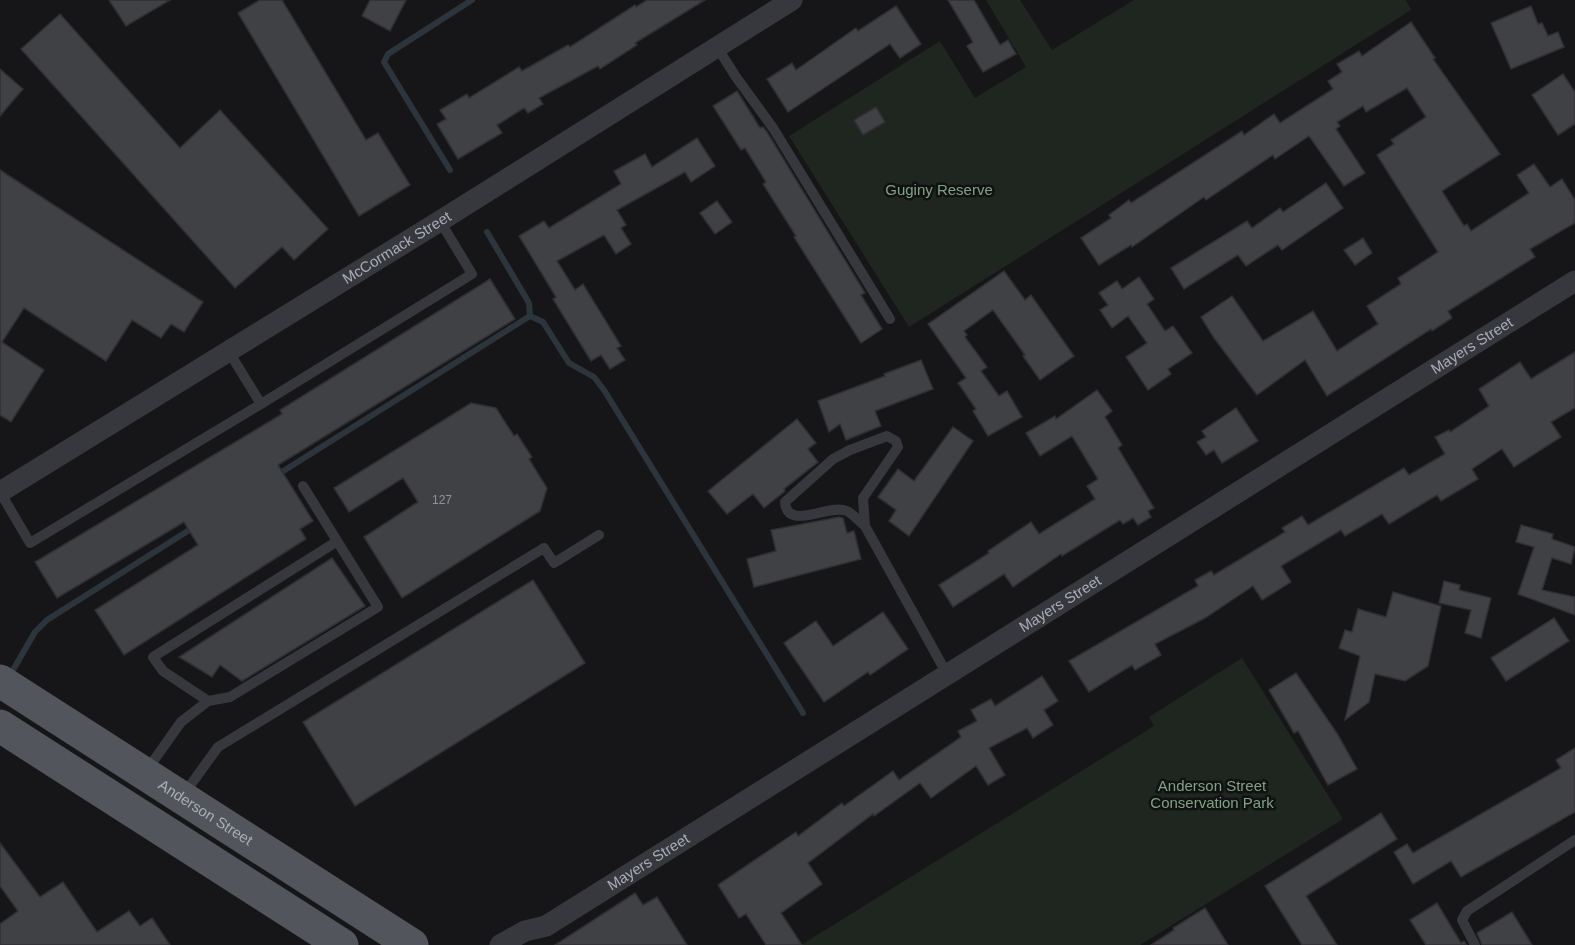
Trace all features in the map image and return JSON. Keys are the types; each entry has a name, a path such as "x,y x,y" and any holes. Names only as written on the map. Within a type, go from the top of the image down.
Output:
{"main road":[{"name":"Anderson Street","path":"0,681 412,945"},
{"path":"0,726 342,945"}],"street":[{"name":"McCormack Street","path":"0,492 440,221 792,0"},
{"name":"Mayers Street","path":"529,945 546,926 1575,281"},
{"name":"Mayers Street","path":"500,945 525,930 546,926"}],"lane":[{"path":"717,47 773,128 890,319"},
{"path":"0,492 30,543 261,404 472,274 440,221"},
{"path":"229,352 261,404"},
{"path":"865,526 863,498 898,447 896,441 887,436 832,459 785,502 788,510 794,516 799,517 834,509 847,511 865,526 947,674"},
{"path":"145,773 181,722 208,701 230,698 378,607 303,486"},
{"path":"182,796 218,747 544,549 554,563 599,535"},
{"path":"208,701 163,671 153,657 336,542"},
{"path":"1476,945 1462,920 1467,911 1575,840"}],"green space":[{"name":"Guginy Reserve","path":"986,0 1020,0 1052,50 1134,0 1406,0 1411,10 909,327 789,136 940,41 975,98 1026,67"},
{"name":"Anderson Street Conservation Park","path":"1242,658 1343,819 1140,945 801,945 1154,726 1149,717"}],"building":[{"path":"109,0 170,0 126,26"},
{"path":"260,0 282,0 366,140 378,133 410,185 359,216 238,13"},
{"path":"370,0 406,0 390,31 362,16"},
{"path":"647,0 705,0 635,43 637,45 600,69 598,66 539,98 543,104 528,113 524,108 497,125 502,133 458,159 437,124 446,119 440,110 467,94 469,98 519,67 522,71 568,45 570,47 635,5 636,7"},
{"path":"948,0 974,0 1000,45 1008,40 1016,54 983,72 967,46 973,42"},
{"path":"896,6 921,44 900,58 890,44 788,112 767,79 792,63 796,70 856,28 858,31"},
{"path":"1531,6 1538,24 1542,23 1548,36 1558,32 1564,47 1511,69 1491,23"},
{"path":"60,14 180,148 220,110 328,229 294,260 282,247 235,288 21,49"},
{"path":"1411,22 1435,58 1433,59 1500,154 1442,191 1464,226 1467,224 1471,231 1529,193 1517,175 1534,164 1550,187 1562,179 1575,200 1575,223 1530,249 1535,257 1448,311 1452,318 1327,396 1305,360 1257,395 1201,317 1232,296 1263,341 1313,311 1337,351 1378,324 1367,306 1401,284 1398,278 1438,252 1377,155 1394,144 1391,140 1426,117 1407,88 1366,112 1363,106 1337,122 1340,126 1336,129 1365,173 1344,186 1309,136 1275,159 1273,155 1206,200 1204,197 1132,247 1131,245 1099,265 1081,238 1111,218 1109,215 1129,200 1131,203 1242,131 1244,135 1274,114 1280,123 1333,89 1328,81 1342,72 1337,64 1359,51 1362,56"},
{"path":"0,69 23,89 0,116"},
{"path":"1563,74 1575,92 1575,124 1558,135 1532,95"},
{"path":"737,91 760,128 763,127 767,132 865,293 861,295 882,329 861,343 794,237 796,236 763,184 766,182 745,148 741,150 713,106"},
{"path":"876,107 885,122 863,135 854,120"},
{"path":"697,138 715,166 691,182 685,172 617,210 626,225 621,228 631,244 616,254 604,235 557,261 575,290 583,284 621,346 617,348 625,360 610,369 601,355 591,361 553,299 556,297 519,236 544,221 549,228 621,184 614,171 645,154 652,167"},
{"path":"0,170 203,302 184,332 171,324 161,338 132,320 106,361 24,308 2,342 44,370 11,422 0,415"},
{"path":"1326,183 1343,208 1282,250 1278,245 1246,266 1238,255 1184,289 1171,268 1247,221 1252,228 1280,208 1283,212"},
{"path":"717,201 732,222 715,234 700,213"},
{"path":"1363,238 1372,253 1355,265 1344,250"},
{"path":"1004,271 1025,300 1031,295 1074,356 1040,380 993,310 964,331 967,335 965,337 987,367 981,371 999,396 1007,391 1022,417 988,436 973,411 976,409 958,383 966,378 928,324"},
{"path":"1139,277 1154,299 1147,304 1165,331 1173,326 1192,353 1168,369 1171,374 1148,390 1126,357 1147,343 1128,316 1112,328 1100,310 1108,305 1099,293 1117,281 1122,289"},
{"path":"490,279 515,319 278,465 313,521 300,529 306,539 124,655 95,610 198,545 184,522 57,598 35,562 282,414 280,410"},
{"path":"1575,352 1575,408 1551,422 1561,437 1514,467 1502,449 1472,469 1478,479 1441,501 1437,495 1389,524 1382,514 1345,536 1341,530 1281,566 1291,582 1262,600 1253,586 1205,618 1155,644 1161,655 1135,670 1132,665 1089,692 1069,661 1198,586 1195,580 1211,571 1214,575 1285,532 1282,528 1302,516 1308,525 1404,468 1409,475 1445,454 1435,437 1449,430 1450,432 1489,406 1479,389 1520,362 1531,379"},
{"path":"921,360 933,389 875,411 881,426 846,440 840,424 829,432 818,401"},
{"path":"1097,390 1112,411 1105,417 1122,445 1118,448 1154,508 1148,511 1151,517 1138,525 1133,518 1123,524 1120,520 1062,556 1061,554 1013,587 1004,574 953,607 939,585 989,553 988,551 1031,522 1039,534 1095,499 1087,486 1098,479 1072,436 1040,456 1026,433 1055,416 1056,419"},
{"path":"471,403 496,408 514,436 517,434 532,457 529,459 547,488 540,511 402,598 364,537 418,502 403,478 349,512 334,488"},
{"path":"1236,408 1258,441 1222,463 1214,450 1206,455 1197,442 1206,437 1202,431"},
{"path":"797,419 816,443 808,449 818,462 764,508 753,494 727,514 708,491"},
{"path":"953,427 973,441 909,536 889,521 896,510 878,497 898,469 914,481"},
{"path":"843,518 847,533 854,531 861,559 754,587 747,559 776,551 771,530"},
{"path":"1521,525 1553,534 1552,539 1575,547 1571,564 1552,558 1542,590 1575,597 1575,615 1518,594 1534,547 1516,542"},
{"path":"332,558 365,606 242,681 220,665 212,677 179,657"},
{"path":"533,580 585,663 355,806 303,722"},
{"path":"1444,581 1460,585 1459,590 1491,598 1481,638 1465,633 1471,610 1439,603"},
{"path":"1393,592 1441,606 1428,666 1405,681 1375,674 1369,702 1345,720 1360,656 1339,648 1345,630 1352,632 1358,609 1386,617"},
{"path":"883,612 908,649 870,675 868,672 824,702 784,643 816,621 833,646"},
{"path":"1554,618 1569,641 1506,681 1491,658"},
{"path":"1296,673 1338,735 1357,769 1328,785 1298,731 1294,733 1269,690"},
{"path":"1042,676 1058,701 1044,710 1053,725 1033,738 1027,728 989,748 1005,775 988,785 976,766 931,798 920,783 874,816 873,814 808,863 822,884 781,913 802,945 766,945 746,914 739,918 718,885 796,832 798,836 842,803 844,806 893,771 899,780 961,737 958,731 977,721 971,710 991,699 995,706"},
{"path":"1575,748 1575,812 1461,877 1451,861 1413,884 1394,852 1407,844 1413,853 1561,768 1556,760"},
{"path":"1381,813 1397,839 1306,896 1337,945 1302,945 1265,886"},
{"path":"0,843 40,897 63,882 97,932 129,911 140,926 152,918 170,945 0,945 0,924 18,911 0,886"},
{"path":"635,893 643,905 657,897 687,945 555,945"},
{"path":"1437,903 1461,943 1464,941 1467,945 1426,945 1410,920"},
{"path":"1205,908 1228,945 1151,945 1174,930 1173,928"},
{"path":"1512,912 1532,945 1482,945 1477,933"}],"waterway":[{"path":"450,170 384,62 388,54 472,0"},
{"path":"487,232 529,303 530,316 543,322 569,363 594,377 604,390 803,713"},
{"path":"277,475 530,316"},
{"path":"13,670 35,632 47,620 194,527"}]}
